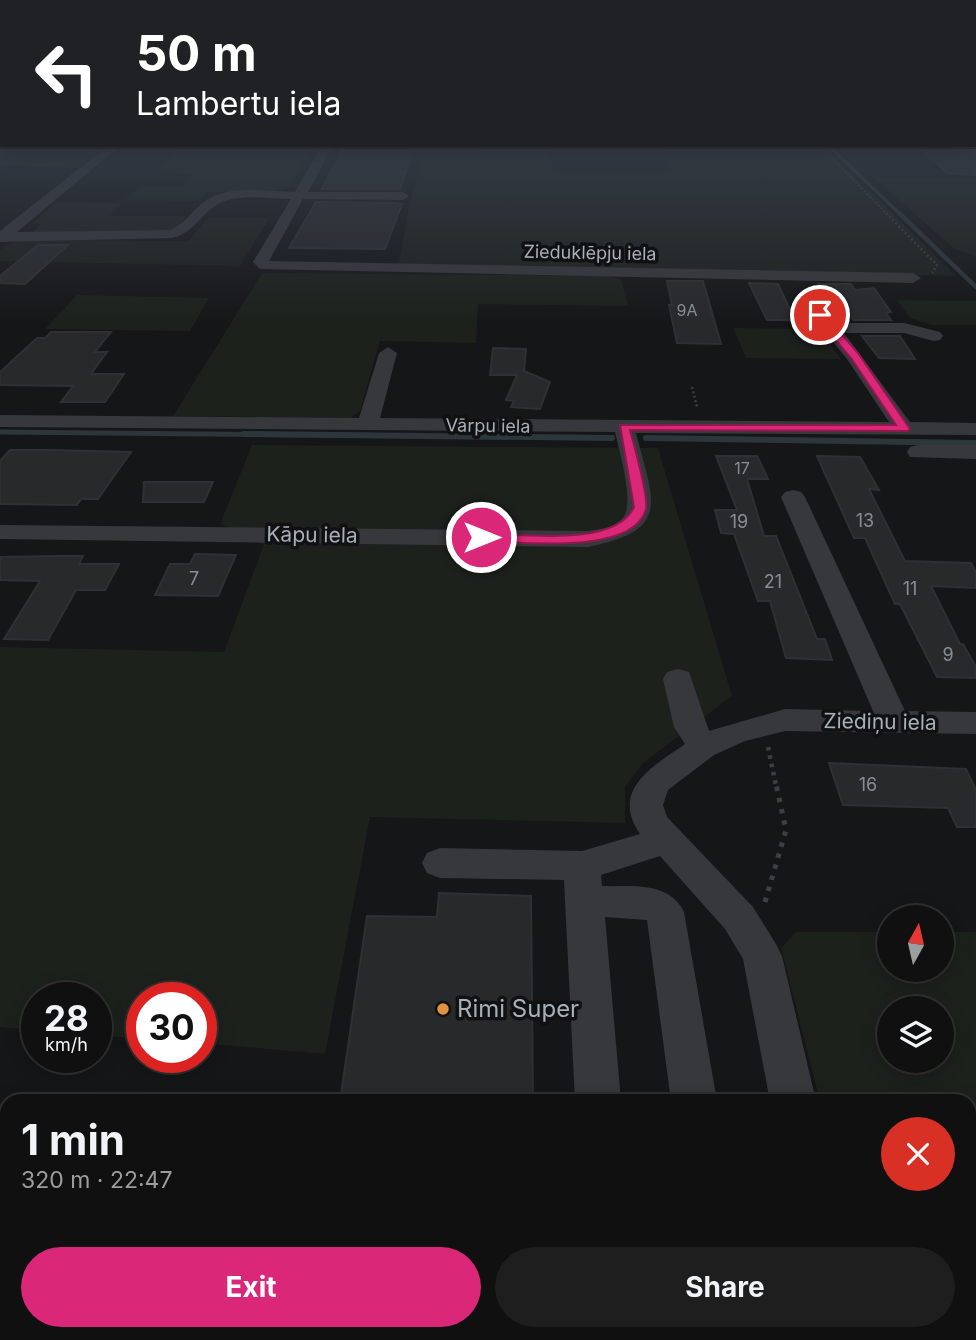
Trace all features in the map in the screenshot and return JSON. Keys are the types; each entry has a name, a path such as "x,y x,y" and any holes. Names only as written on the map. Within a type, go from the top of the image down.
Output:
{"street":[{"path":"2,237 48,200"},
{"path":"2,237 162,236 187,229 214,200"},
{"name":"Zieduklēpju iela","path":"297,200 261,262 265,266 914,278"},
{"path":"808,302 854,356 904,429"},
{"path":"831,328 904,328 934,336"},
{"path":"368,424 388,353"},
{"name":"Vārpu iela","path":"0,421 976,429"},
{"name":"Kāpu iela","path":"0,532 588,539 624,529 635,521 640,507 624,427"},
{"path":"918,452 976,452"},
{"path":"793,497 894,722"},
{"path":"678,679 690,727 703,747"},
{"name":"Ziediņu iela","path":"665,841 652,823 646,805 655,782 703,747 735,733 774,723 976,723"},
{"path":"583,883 665,841 739,918 762,956 792,1094"},
{"path":"440,863 583,883 652,903 665,912 693,1094"},
{"path":"583,883 598,1094"}],"path":[{"path":"873,200 937,265 931,274 914,278"},
{"path":"739,918 758,913 764,907 786,830 774,723"}],"shaded area":[{"path":"126,200 200,200 198,201"},
{"path":"411,200 878,200 956,276 398,267"},
{"path":"899,200 976,200 976,257 955,249"},
{"path":"57,202 122,203 110,216 186,216 176,230 160,233 32,232 41,224 32,224"},
{"path":"208,218 269,218 240,266 0,261 0,250 7,244 22,240 188,241"},
{"path":"262,273 611,276 621,280 628,306 478,304 476,343 380,341 360,411 351,418 173,416"},
{"path":"77,295 209,298 190,331 45,329"},
{"path":"897,300 976,301 976,325 932,325 910,318"},
{"path":"733,328 820,329 841,359 746,358"},
{"path":"252,445 658,448 732,696 643,763 625,787 625,823 370,817 325,1054 217,1044 217,982 126,982 126,1038 112,1036 112,982 21,982 21,1029 0,1027 0,647 224,652 264,544 220,524"},
{"path":"796,932 877,932 877,982 954,982 954,932 976,932 976,1094 818,1094 781,948"}],"building":[{"path":"316,202 402,204 385,249 289,248"},
{"path":"38,245 68,245 25,284 0,283 0,276"},
{"path":"667,281 703,281 721,344 677,343"},
{"path":"749,283 778,284 795,320 767,320"},
{"path":"818,284 851,284 855,290 874,288 891,312 886,313 891,320 853,320 849,312 838,312"},
{"path":"51,332 111,332 95,352 107,352 91,374 124,374 105,402 61,402 73,386 0,385 0,372 37,338 45,338"},
{"path":"862,336 900,336 915,359 879,358"},
{"path":"493,348 526,349 524,371 550,382 540,409 511,407 514,401 506,400 517,375 490,375"},
{"path":"10,450 131,452 98,499 81,499 77,505 0,504 0,461"},
{"path":"716,456 757,456 768,479 747,479 764,536 776,536 817,639 825,639 832,660 786,658 770,601 758,601 734,534 721,533 715,510 737,510"},
{"path":"817,456 860,457 879,490 869,489 905,561 971,563 976,572 976,588 931,586 960,644 963,644 976,667 976,678 937,677 900,604 895,604 865,538 854,538"},
{"path":"144,482 213,482 204,502 143,502"},
{"path":"195,554 236,555 218,596 155,595 170,564 190,564"},
{"path":"83,556 79,564 119,564 105,590 76,590 48,640 4,639 40,581 0,580 0,557"},
{"path":"829,763 966,769 976,790 976,827 957,827 948,808 843,805"},
{"name":"Rimi Super","path":"439,893 531,896 533,1094 341,1094 367,916 437,917"}],"waterway":[{"path":"885,200 901,215"},
{"path":"899,213 976,287"},
{"path":"0,432 422,436"},
{"path":"244,434 612,438"},
{"path":"646,438 976,443"}],"place":[{"name":"Rimi Super","path":"443,1009"}],"route":[{"path":"481,537 588,539 612,534 635,521 640,507 624,427 904,429 854,356 820,315"}]}
